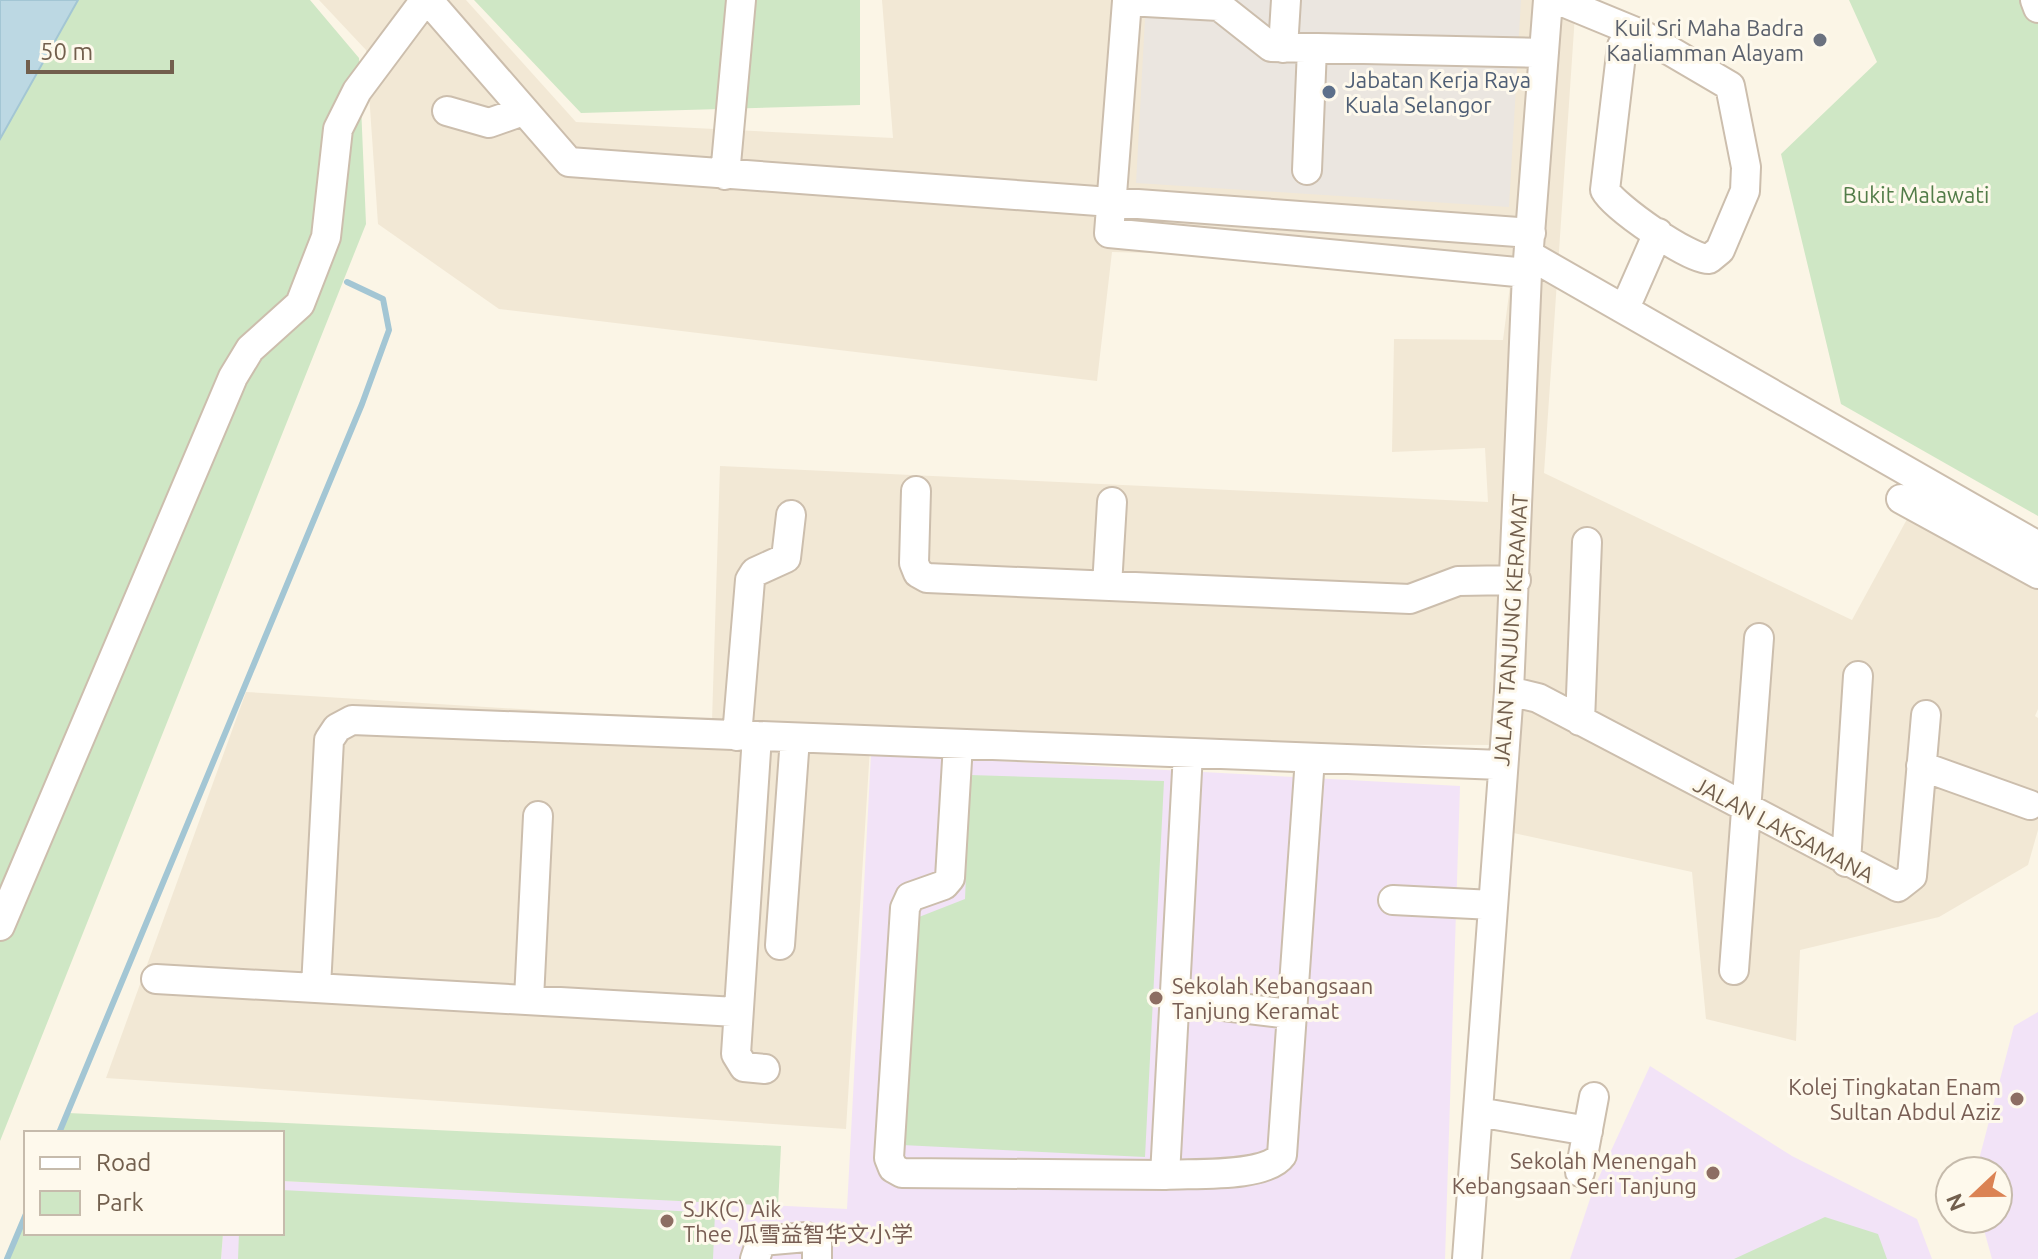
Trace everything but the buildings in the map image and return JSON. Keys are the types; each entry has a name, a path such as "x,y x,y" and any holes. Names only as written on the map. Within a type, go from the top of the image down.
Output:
{"street":[{"path":"0,926 233,377 250,349 300,304 326,237 338,129 357,91 426,0 569,162 1114,203 1529,254 1625,308 2024,548 2038,574"},
{"path":"725,175 741,0"},
{"path":"1283,48 1286,0"},
{"name":"JALAN TANJUNG KERAMAT","path":"1467,1259 1501,765 1509,691 1529,254 1548,0"},
{"path":"1558,0 1643,35 1730,86 1746,167 1740,208 1715,256 1709,259 1695,257 1658,233 1610,199 1605,190 1622,46 1630,35 1643,35"},
{"path":"2035,0 2038,8"},
{"path":"1529,254 1109,233 1114,203 1127,1 1224,4 1261,43 1283,48 1544,53"},
{"path":"1307,170 1312,48"},
{"path":"447,111 489,123 523,111"},
{"path":"1625,308 1658,233"},
{"path":"916,491 914,563 922,576 1410,599 1458,581 1516,580"},
{"path":"1901,499 2024,548"},
{"path":"1107,586 1112,502"},
{"path":"765,1069 744,1067 737,1059 750,580 755,572 786,558 791,515"},
{"path":"1580,721 1587,542"},
{"path":"1734,970 1759,638"},
{"path":"1846,862 1858,676"},
{"name":"JALAN LAKSAMANA","path":"1509,691 1538,698 1892,886 1909,882 1926,715"},
{"path":"316,987 329,740 344,723 352,720 1501,765"},
{"path":"780,945 795,738"},
{"path":"958,744 950,878 944,885 910,897 905,908 890,1163 902,1173 1165,1175 1256,1169 1278,1161 1282,1155 1310,758"},
{"path":"1165,1175 1188,753"},
{"path":"1921,766 2030,805"},
{"path":"529,999 538,816"},
{"path":"1393,900 1493,905"},
{"path":"156,979 736,1012"},
{"path":"1173,1000 1290,1014"},
{"path":"1580,1172 1594,1097"},
{"path":"1478,1112 1588,1131"},
{"path":"755,1259 761,1241 807,1237 817,1242 817,1259"}],"shaded area":[{"path":"319,0 466,0 576,122 893,138 882,0 1576,0 1544,473 1852,620 1918,499 2038,573 2038,709 2035,716 2038,718 2038,830 2028,865 1939,917 1800,950 1796,1041 1706,1019 1692,872 1509,832 1518,745 944,744 870,748 846,1129 106,1078 246,692 712,721 720,466 1488,502 1485,448 1392,452 1394,339 1503,340 1513,263 1112,252 1097,381 499,309 378,224 366,50"},
{"name":"Jabatan Kerja Raya Kuala Selangor","path":"1146,0 1521,0 1509,207 1136,183"},
{"name":"Sekolah Kebangsaan Tanjung Keramat","path":"871,754 1460,786 1445,1259 221,1259 223,1235 284,1235 284,1181 847,1209"},
{"name":"Kolej Tingkatan Enam Sultan Abdul Aziz","path":"2038,1012 2038,1259 1992,1259 1985,1235 2014,1235 2014,1155 1980,1155 2014,1026"},
{"name":"Sekolah Menengah Kebangsaan Seri Tanjung","path":"1650,1066 1792,1156 1917,1219 1932,1259 1570,1259 1593,1190"}],"green space":[{"path":"44,0 310,0 359,58 366,224 0,1141 0,82"},
{"path":"474,0 860,0 860,105 581,113"},
{"name":"Bukit Malawati","path":"1849,0 2038,0 2038,516 1841,404 1781,154 1877,62"},
{"path":"970,775 1164,781 1145,1157 902,1145 919,917 965,899"},
{"path":"68,1113 781,1146 778,1206 284,1181 284,1131 60,1131"},
{"path":"284,1190 715,1213 713,1259 238,1259 239,1235 284,1235"},
{"path":"1825,1217 1878,1234 1887,1259 1734,1259"},
{"path":"24,1219 24,1235 223,1235 221,1259 7,1259"}],"water":[{"path":"0,0 78,0 0,139"}],"waterway":[{"path":"60,1131 362,404 389,330 383,299 347,282"},
{"path":"7,1259 24,1219"}],"place":[{"name":"Kuil Sri Maha Badra Kaaliamman Alayam","path":"1820,40"},
{"name":"Jabatan Kerja Raya Kuala Selangor","path":"1329,92"},
{"name":"Sekolah Kebangsaan Tanjung Keramat","path":"1156,998"},
{"name":"Kolej Tingkatan Enam Sultan Abdul Aziz","path":"2017,1099"},
{"name":"Sekolah Menengah Kebangsaan Seri Tanjung","path":"1713,1173"},
{"name":"SJK(C) Aik Thee 瓜雪益智华文小学","path":"667,1221"}]}
